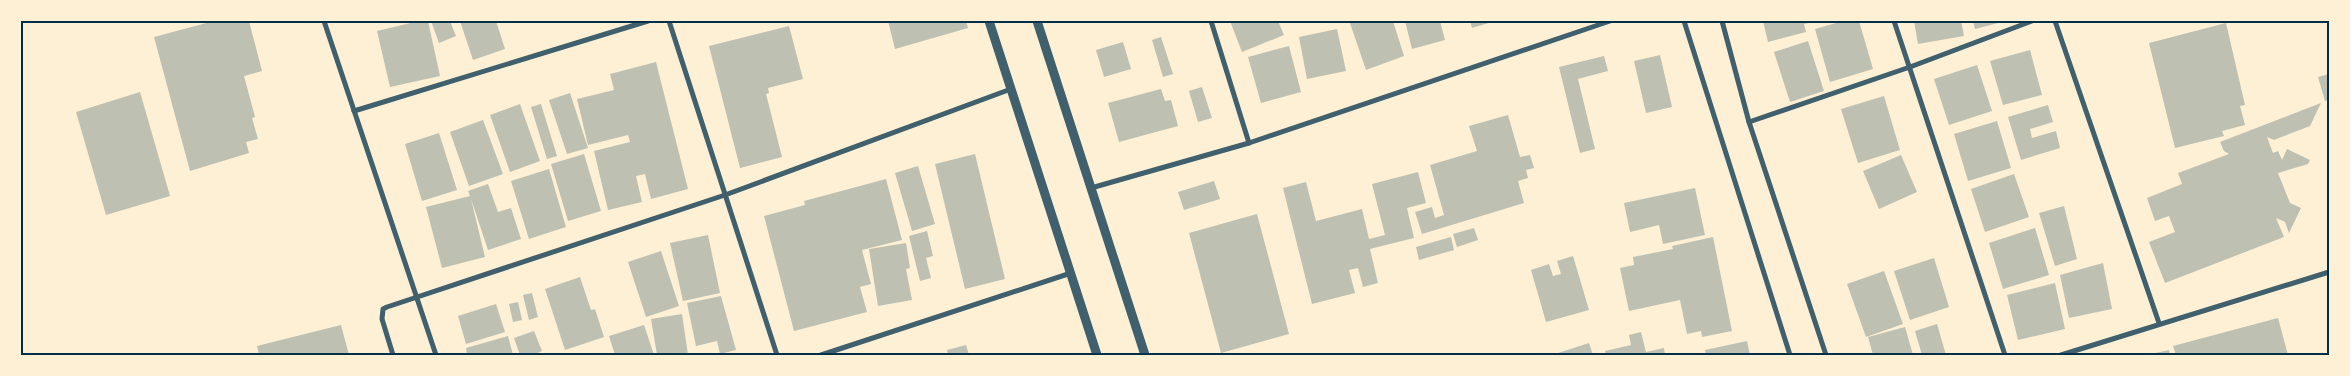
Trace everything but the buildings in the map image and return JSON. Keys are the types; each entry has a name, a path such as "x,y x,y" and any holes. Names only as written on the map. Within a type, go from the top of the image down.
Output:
{"street":[{"path":"324,21 436,355"},
{"path":"354,111 648,21"},
{"path":"669,21 777,355"},
{"path":"988,21 1097,355"},
{"path":"1037,21 1145,355"},
{"path":"1211,21 1249,143"},
{"path":"1091,188 1249,143 1610,21"},
{"path":"1684,21 1790,355"},
{"path":"1722,21 1749,122 1826,355"},
{"path":"1894,21 2005,355"},
{"path":"1749,122 1910,67 2032,21"},
{"path":"2055,21 2158,323"},
{"path":"393,355 382,319 383,309 725,195 1010,89"},
{"path":"2061,355 2158,323 2329,272"},
{"path":"821,355 1071,273"}]}
